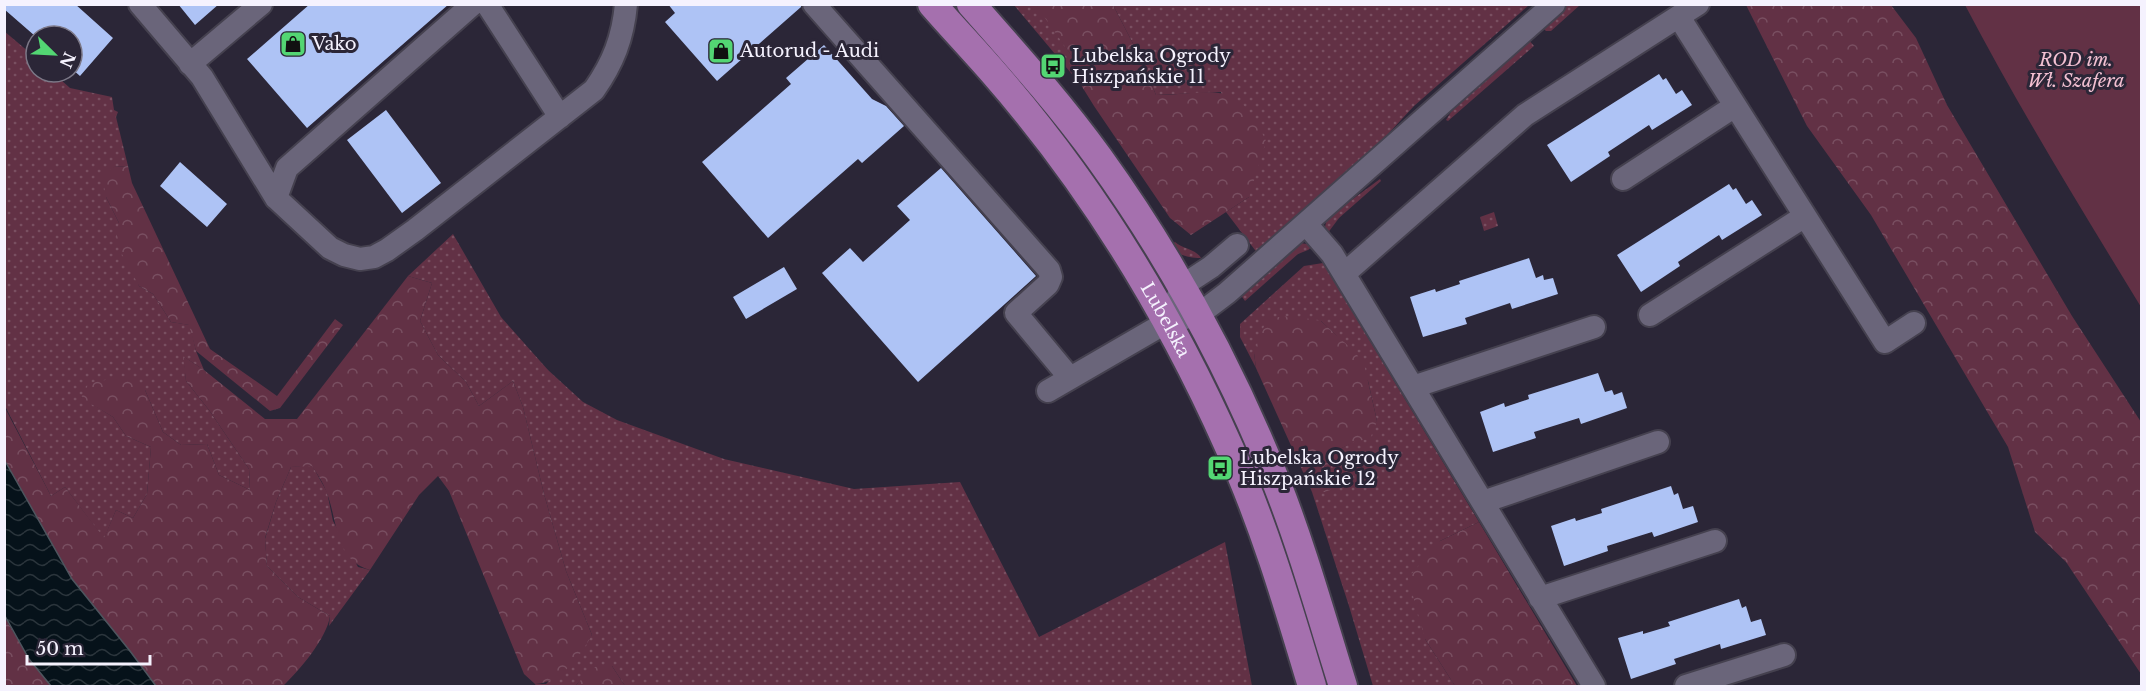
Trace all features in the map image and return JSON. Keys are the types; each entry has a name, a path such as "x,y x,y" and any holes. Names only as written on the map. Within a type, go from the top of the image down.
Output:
{"main road":[{"name":"Lubelska","path":"932,4 993,72 1070,171 1115,235 1167,322 1210,406 1270,550 1312,687"},
{"name":"Lubelska","path":"980,14 1099,158 1152,237 1198,315 1277,483 1315,593 1343,687"},
{"path":"966,43 968,32 977,24 980,14"}],"street":[{"path":"140,4 202,78 276,198 330,248 360,259 374,257 415,230 594,90 606,74 616,54 623,30 626,4"},
{"path":"190,64 261,4"},
{"path":"276,198 287,168 473,4"},
{"path":"487,4 560,117"},
{"path":"814,4 1049,270 1051,277 1048,284 1016,313 1070,378"},
{"path":"1048,392 1167,322 1198,315 1227,293 1554,4"},
{"path":"1344,274 1525,115 1698,4"},
{"path":"1678,17 1885,342 1914,323"},
{"path":"1623,178 1735,106"},
{"path":"1650,315 1805,216"},
{"path":"1306,224 1332,254 1594,687"},
{"path":"1167,322 1182,286 1237,246"},
{"path":"1413,387 1594,327"},
{"path":"1483,502 1658,442"},
{"path":"1540,598 1715,541"},
{"path":"1686,687 1784,655"}],"green space":[{"path":"1014,5 1036,5 1042,11 1073,58 1081,85"},
{"path":"1036,5 1113,5 1142,61 1156,95 1210,92 1234,98 1245,107 1266,141 1249,197 1191,235 1170,218 1094,106 1081,85 1073,58"},
{"path":"1113,5 1529,5 1414,106 1363,161 1258,254 1226,212 1249,197 1221,92 1156,95 1142,61"},
{"path":"1567,5 1580,5 1551,31 1546,31 1543,28 1545,24"},
{"path":"1746,5 1891,5 1916,38 1947,105 2072,316 2141,422 2141,674 2066,562 2035,532 2008,447 1871,215 1807,126"},
{"name":"ROD im. Wł. Szafera","path":"1965,5 2141,5 2141,307 2028,119"},
{"path":"4,31 24,48 24,84 66,84 70,88 112,97 114,110 118,112 116,117 128,166 114,167 106,197 119,223 139,286 153,294 171,322 190,325 196,351 204,370 184,357 186,381 209,410 249,469 250,490 219,475 207,444 181,445 163,432 145,390 81,397 113,417 126,436 151,447 147,494 133,518 116,510 104,539 65,487 51,496 5,406"},
{"path":"1528,39 1534,46 1448,121 1446,120 1456,104"},
{"path":"128,166 132,183 210,349 277,396 335,319 343,325 280,408 270,411 196,351 189,325 171,322 153,294 139,286 115,241 119,223 106,197 102,175 114,167"},
{"path":"1380,179 1381,181 1339,218 1327,234 1325,227 1327,218"},
{"path":"1494,212 1498,226 1484,231 1480,217"},
{"path":"453,234 501,317 548,370 583,402 617,420 724,459 854,489 960,482 1039,637 1225,542 1252,686 625,686 612,666 575,686 536,686 535,684 546,684 592,635 566,571 523,407 513,381 479,406 466,382 438,355 420,321 432,283 408,276"},
{"path":"1175,242 1201,258 1183,255 1168,246"},
{"path":"1300,243 1314,245 1298,254 1245,301 1240,294"},
{"path":"1323,263 1479,522 1440,541 1425,639 1455,686 1373,686 1312,492 1325,492 1333,480 1340,449 1356,440 1377,421 1368,381 1336,335 1321,321 1254,353 1256,368 1240,337 1240,324 1304,266"},
{"path":"408,276 432,283 420,321 438,355 466,382 479,406 513,381 523,407 566,571 592,635 576,659 561,674 535,684 524,674 449,491 438,476 419,495 370,570 358,565 343,548 325,488 312,466 291,467 276,502 265,538 267,566 298,597 330,616 318,644 283,686 156,686 72,579 5,461 4,406 51,496 65,487 104,538 116,510 133,518 147,494 151,447 126,436 113,417 81,398 89,383 127,376 145,390 163,432 181,445 207,444 219,475 250,490 249,469 209,410 186,381 183,356 265,419 297,419"},
{"path":"1293,316 1321,321 1356,353 1365,368 1377,421 1370,439 1356,441 1340,449 1333,480 1334,488 1325,492 1312,492 1256,368 1254,353 1267,318"},
{"path":"312,465 327,492 333,521 358,567 370,570 329,626 330,616 298,597 267,566 265,539 276,502 291,467"},
{"path":"1479,522 1577,686 1455,686 1425,639 1408,578 1440,541"},
{"path":"4,616 29,659 51,686 5,686"},
{"path":"612,666 625,686 575,686 594,667"}],"water":[{"path":"5,461 72,579 156,686 51,686 29,659 5,616"}],"building":[{"path":"4,4 75,4 113,38 84,71 84,24 24,24 24,26 4,9"},
{"path":"178,4 219,4 195,25"},
{"path":"310,4 449,4 307,128 247,59"},
{"name":"Autorud - Audi","path":"668,4 801,4 801,7 717,81 665,22 675,13"},
{"path":"824,45 872,99 886,106 904,126 862,163 858,159 768,238 702,162 791,84 786,78"},
{"path":"1659,74 1663,80 1666,78 1676,94 1682,90 1692,105 1652,130 1649,125 1608,152 1610,156 1571,182 1547,145"},
{"path":"386,110 441,183 402,213 347,140"},
{"path":"180,162 227,204 207,227 160,186"},
{"path":"941,168 1036,276 918,382 822,273 850,248 863,262 910,220 897,206"},
{"path":"1729,184 1733,190 1736,188 1746,204 1752,200 1762,215 1722,240 1719,235 1678,262 1680,266 1641,292 1617,255"},
{"path":"1529,258 1536,278 1543,275 1544,280 1553,278 1558,294 1512,309 1510,303 1465,318 1467,324 1423,337 1410,297 1435,289 1436,292 1460,284 1459,281"},
{"path":"784,267 797,289 746,319 733,297"},
{"path":"1598,373 1605,392 1612,390 1614,395 1622,392 1627,408 1581,424 1579,418 1534,432 1536,438 1493,452 1480,412 1504,403 1505,407 1529,399 1528,395"},
{"path":"1671,486 1674,495 1678,493 1683,509 1693,506 1698,522 1654,537 1652,532 1607,546 1608,551 1564,566 1551,526 1575,518 1576,521 1602,513 1601,509"},
{"path":"1739,599 1742,608 1746,606 1751,622 1761,619 1766,635 1721,649 1720,644 1674,659 1676,664 1631,679 1618,638 1670,626 1668,622"}],"place":[{"name":"Vako","path":"293,44"},
{"name":"Autorud - Audi","path":"721,51"},
{"name":"Lubelska Ogrody Hiszpańskie 11","path":"1053,66"},
{"name":"Lubelska Ogrody Hiszpańskie 12","path":"1220,468"}]}
